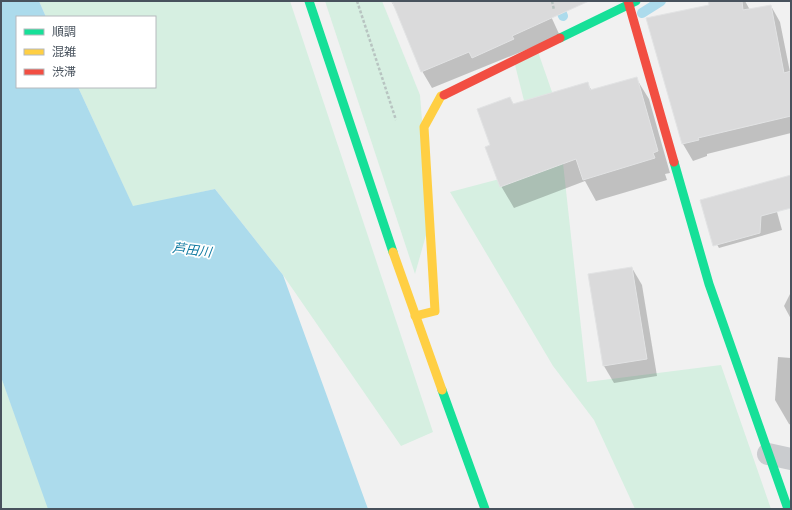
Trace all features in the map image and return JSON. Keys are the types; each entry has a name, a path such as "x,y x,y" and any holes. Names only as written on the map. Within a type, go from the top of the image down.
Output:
{"street":[{"path":"309,1 415,316 485,509"},
{"path":"415,316 435,311 424,127 441,96 632,2 708,284 749,394 768,454 788,509"},
{"path":"768,454 791,458"}],"path":[{"path":"356,1 397,123"}],"green space":[{"path":"39,1 290,1 433,432 401,446 283,275 215,189 133,207 78,88 156,88 156,16 46,16"},
{"path":"325,1 382,1 420,95 430,221 415,274"},
{"path":"537,49 574,155 563,163 587,382 721,365 771,509 635,509 594,420 553,366 450,192 541,168 514,61"},
{"path":"1,377 48,504 48,509 1,509"}],"water":[{"name":"芦田川","path":"1,1 39,1 46,16 16,16 16,88 78,88 133,206 215,189 283,275 368,509 48,509 1,377"}],"building":[{"path":"392,1 589,1 512,36 514,39 472,58 469,52 421,72"},
{"path":"708,1 742,1 743,10 771,5 784,73 791,71 791,116 698,138 699,140 682,144 646,18 709,5"},
{"path":"637,77 658,151 653,153 655,158 583,180 576,159 500,187 485,147 490,145 477,109 510,97 513,104 588,82 590,90"},
{"path":"791,175 791,208 761,216 760,233 713,246 700,200"},
{"path":"632,267 647,359 603,366 588,274"}],"waterway":[{"path":"557,1 563,16"},
{"path":"642,13 661,1"}],"traffic: fast":[{"path":"309,1 393,252"},
{"path":"560,38 636,1"},
{"path":"674,162 709,284 788,509"},
{"path":"442,390 485,509"}],"traffic: slow":[{"path":"415,316 435,311 424,127 441,96 444,95"},
{"path":"393,252 442,390"}],"traffic: jam":[{"path":"628,1 674,162"},
{"path":"444,95 560,38"}]}
